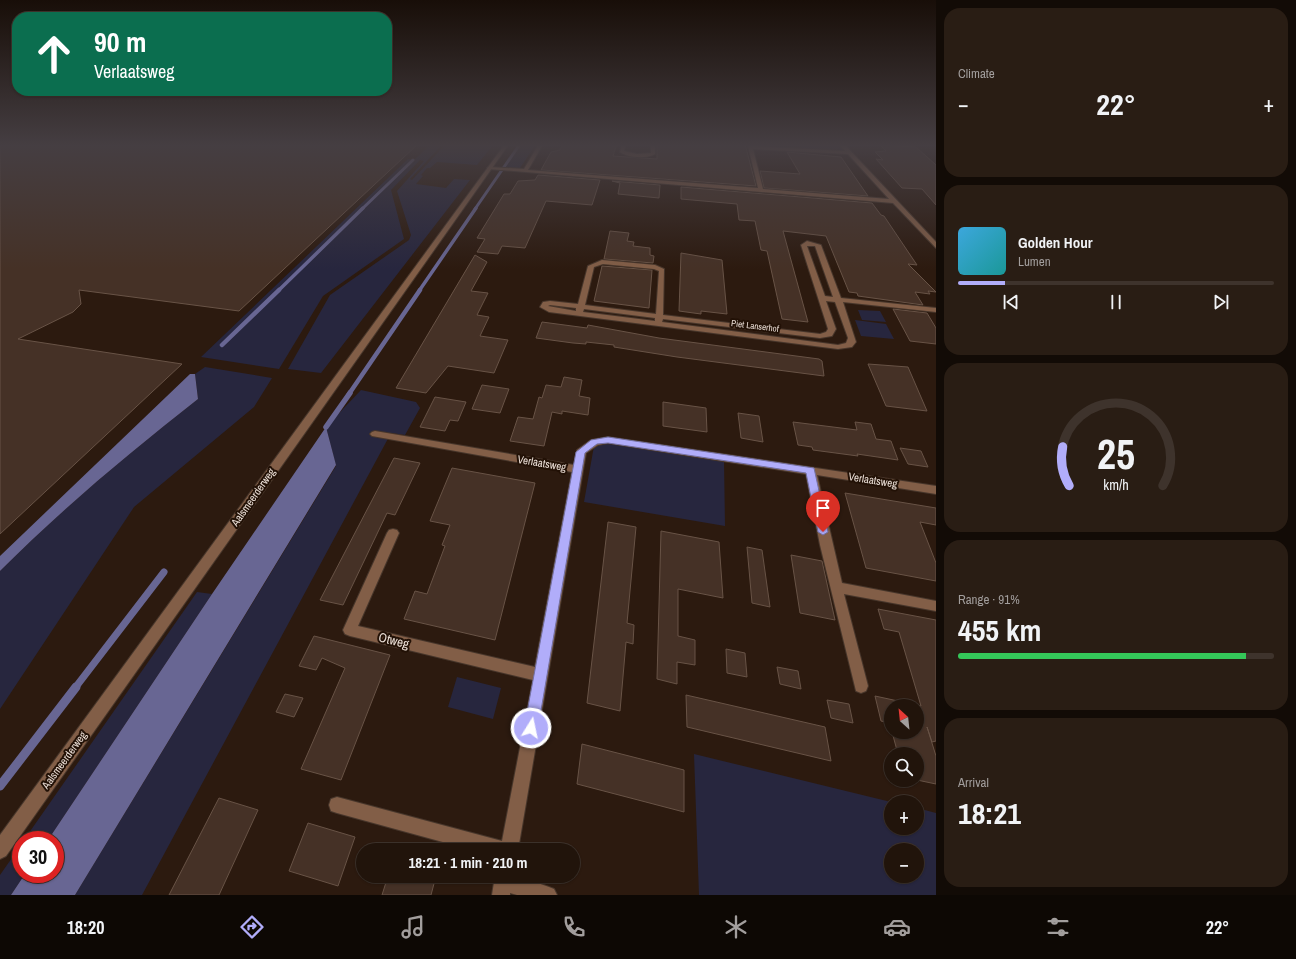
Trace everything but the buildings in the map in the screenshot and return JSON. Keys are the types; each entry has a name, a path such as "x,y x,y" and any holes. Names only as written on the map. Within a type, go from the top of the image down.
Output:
{"street":[{"name":"Aalsmeerderweg","path":"0,850 480,186"},
{"path":"697,186 893,201"},
{"path":"761,186 762,191"},
{"path":"879,186 936,246"},
{"path":"805,243 818,246 839,300 852,338 852,342 848,345 829,334 832,330 804,244 805,243"},
{"name":"Piet Lanserhof","path":"659,320 662,270 655,267 602,262 591,266 580,310 659,320 838,347 848,345"},
{"path":"822,298 936,310"},
{"name":"Piet Lanserhof","path":"659,320 820,336 829,334"},
{"name":"Verlaatsweg","path":"375,434 578,469 581,452 595,442 608,440 936,490"},
{"path":"510,843 578,469"},
{"path":"811,471 836,587 861,686"},
{"name":"Otweg","path":"393,533 350,630 540,675"},
{"path":"836,587 936,606"},
{"path":"337,805 478,843"},
{"path":"502,884 548,895"}],"shaded area":[{"path":"380,186 395,186 391,190 404,239 323,296 279,369 201,357"},
{"path":"402,186 429,186 446,188 448,186 466,186 321,373 288,369 330,295 409,240 411,235 397,191"},
{"path":"858,310 880,311 886,322 862,320"},
{"path":"855,320 886,324 894,339 861,336"},
{"path":"205,367 272,378 254,407 134,507 0,709 0,571 23,548 96,482 198,399 195,374"},
{"path":"190,374 195,374 198,399 96,482 23,548 0,571 0,556"},
{"path":"361,390 416,402 420,408 405,435 391,433 142,895 75,895 336,466 326,427"},
{"path":"326,427 336,465 75,895 11,895 19,883 64,883 64,831 54,831 212,594"},
{"path":"604,442 724,461 725,526 584,502 594,446"},
{"path":"197,592 212,594 54,831 30,831"},
{"path":"457,677 501,688 493,719 448,707"},
{"path":"694,754 884,800 884,835 924,835 924,810 936,813 936,895 699,895"},
{"path":"12,858 12,883 19,883 11,895 0,895 0,875"}],"waterway":[{"path":"362,209 386,186"},
{"path":"475,209 491,186"},
{"path":"278,291 363,208"},
{"path":"419,291 476,208"},
{"path":"222,345 279,290"},
{"path":"349,394 420,290"},
{"path":"326,427 350,393"},
{"path":"75,688 164,572"},
{"path":"0,786 76,687"}],"route":[{"path":"531,728 581,452 595,442 608,440 811,471 823,532"}]}
